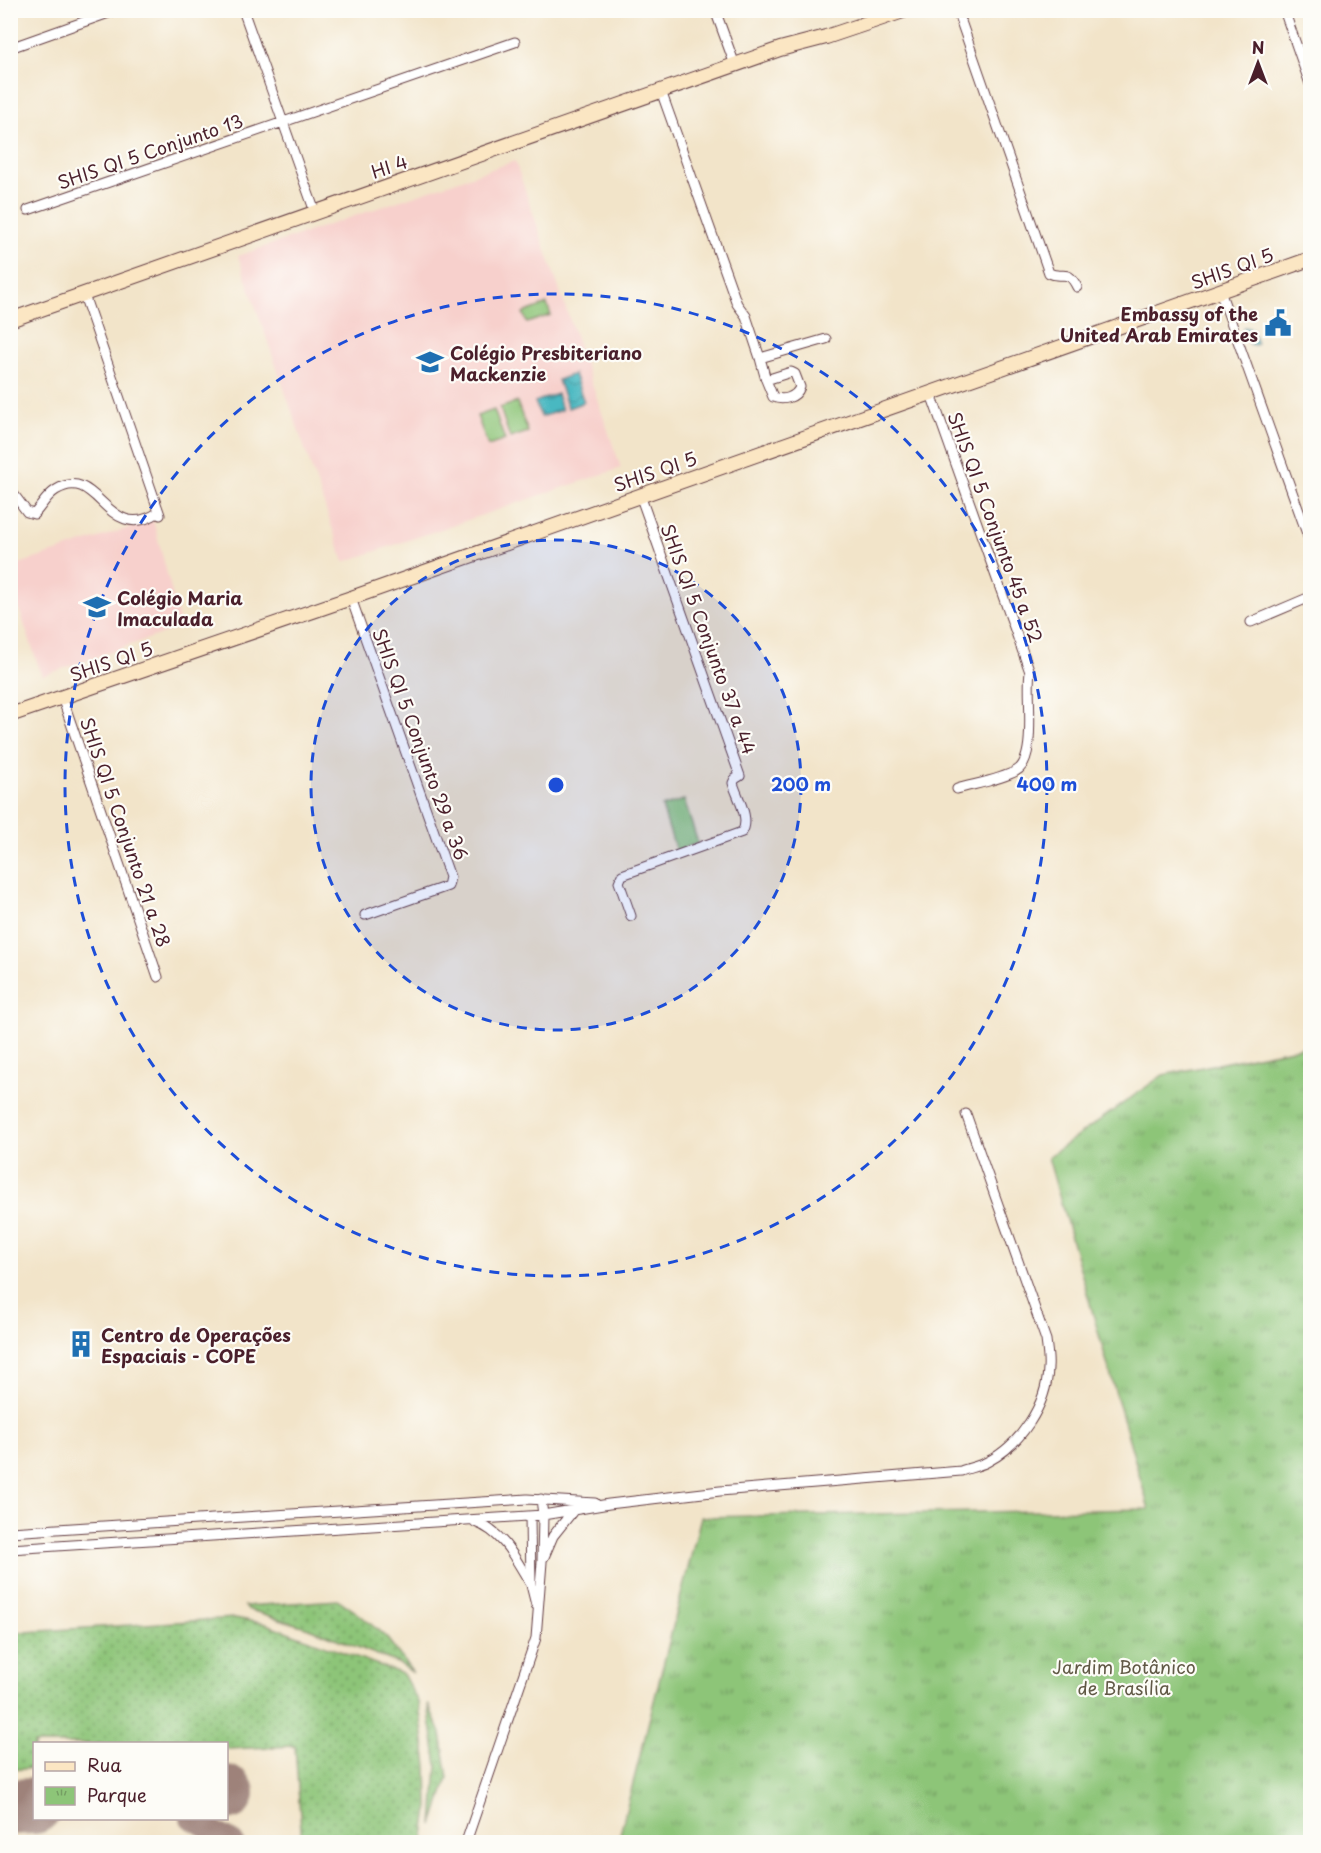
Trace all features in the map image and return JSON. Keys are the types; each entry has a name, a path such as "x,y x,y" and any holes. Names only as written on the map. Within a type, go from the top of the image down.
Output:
{"street":[{"path":"10,48 117,10"},
{"path":"243,10 315,212"},
{"path":"715,10 735,65"},
{"name":"HI 4","path":"780,49 819,31 878,10"},
{"name":"HI 4","path":"10,320 780,49 825,37 906,10"},
{"path":"957,10 1049,273 1052,275 1068,274 1077,287"},
{"path":"1284,10 1311,84"},
{"name":"SHIS QI 5 Conjunto 13","path":"28,210 515,42"},
{"path":"661,91 737,304 746,316 766,380"},
{"name":"SHIS QI 5","path":"10,715 351,598 1311,259"},
{"path":"1220,291 1311,542"},
{"path":"15,495 27,513 34,514 47,496 57,489 78,485 86,487 121,519 142,520 159,513 84,295"},
{"path":"760,358 826,339"},
{"name":"SHIS QI 5 Conjunto 45 a 52","path":"931,394 1030,672 1028,686 1030,710 1023,766 1015,772 957,789"},
{"name":"SHIS QI 5 Conjunto 37 a 44","path":"631,916 619,882 622,875 742,832 746,827 746,819 733,783 740,776 640,495"},
{"path":"1251,622 1311,597"},
{"name":"SHIS QI 5 Conjunto 29 a 36","path":"351,598 450,877 448,886 364,915"},
{"name":"SHIS QI 5 Conjunto 21 a 28","path":"62,697 158,977"},
{"path":"11,1549 543,1515 609,1504 720,1491 961,1471 988,1461 1008,1446 1031,1422 1042,1400 1048,1369 1046,1340 966,1114"},
{"path":"10,1532 541,1499 609,1504"},
{"path":"466,1842 536,1638 542,1562 541,1499"},
{"path":"542,1562 553,1536 573,1511"},
{"path":"530,1515 531,1585 539,1616"},
{"path":"469,1520 486,1526 502,1538 531,1585"}],"shaded area":[{"name":"Colégio Presbiteriano Mackenzie","path":"515,161 621,468 344,562 238,256"},
{"name":"Colégio Maria Imaculada","path":"153,520 181,627 42,676 11,586 10,567"}],"green space":[{"path":"547,304 551,315 527,323 523,313"},
{"path":"517,402 528,432 510,438 500,408"},
{"path":"494,410 505,440 488,446 477,416"},
{"path":"684,800 698,843 676,851 662,807"},
{"name":"Jardim Botânico de Brasília","path":"1310,1035 1310,1842 618,1842 701,1517 1149,1509 1048,1157 1163,1075 1307,1046"},
{"path":"339,1600 386,1637 413,1673 400,1664 312,1629 247,1609 245,1606"},
{"path":"235,1618 266,1624 403,1674 419,1704 427,1766 428,1810 423,1842 302,1842 295,1746 228,1749 228,1742 33,1742 33,1768 11,1770 11,1633"},
{"path":"428,1704 441,1733 448,1778 433,1825 437,1765"}],"water":[{"path":"1243,328 1252,329 1257,344 1249,344"},
{"path":"574,374 584,402 568,408 558,380"},
{"path":"557,394 562,410 541,417 535,402"}],"taxiway":[{"path":"194,1820 233,1842"}],"runway":[{"path":"10,1807 33,1806"}],"place":[{"name":"Embassy of the United Arab Emirates","path":"1278,323"},
{"name":"Colégio Presbiteriano Mackenzie","path":"430,362"},
{"name":"Colégio Maria Imaculada","path":"97,607"},
{"name":"Centro de Operações Espaciais - COPE","path":"81,1344"}]}
